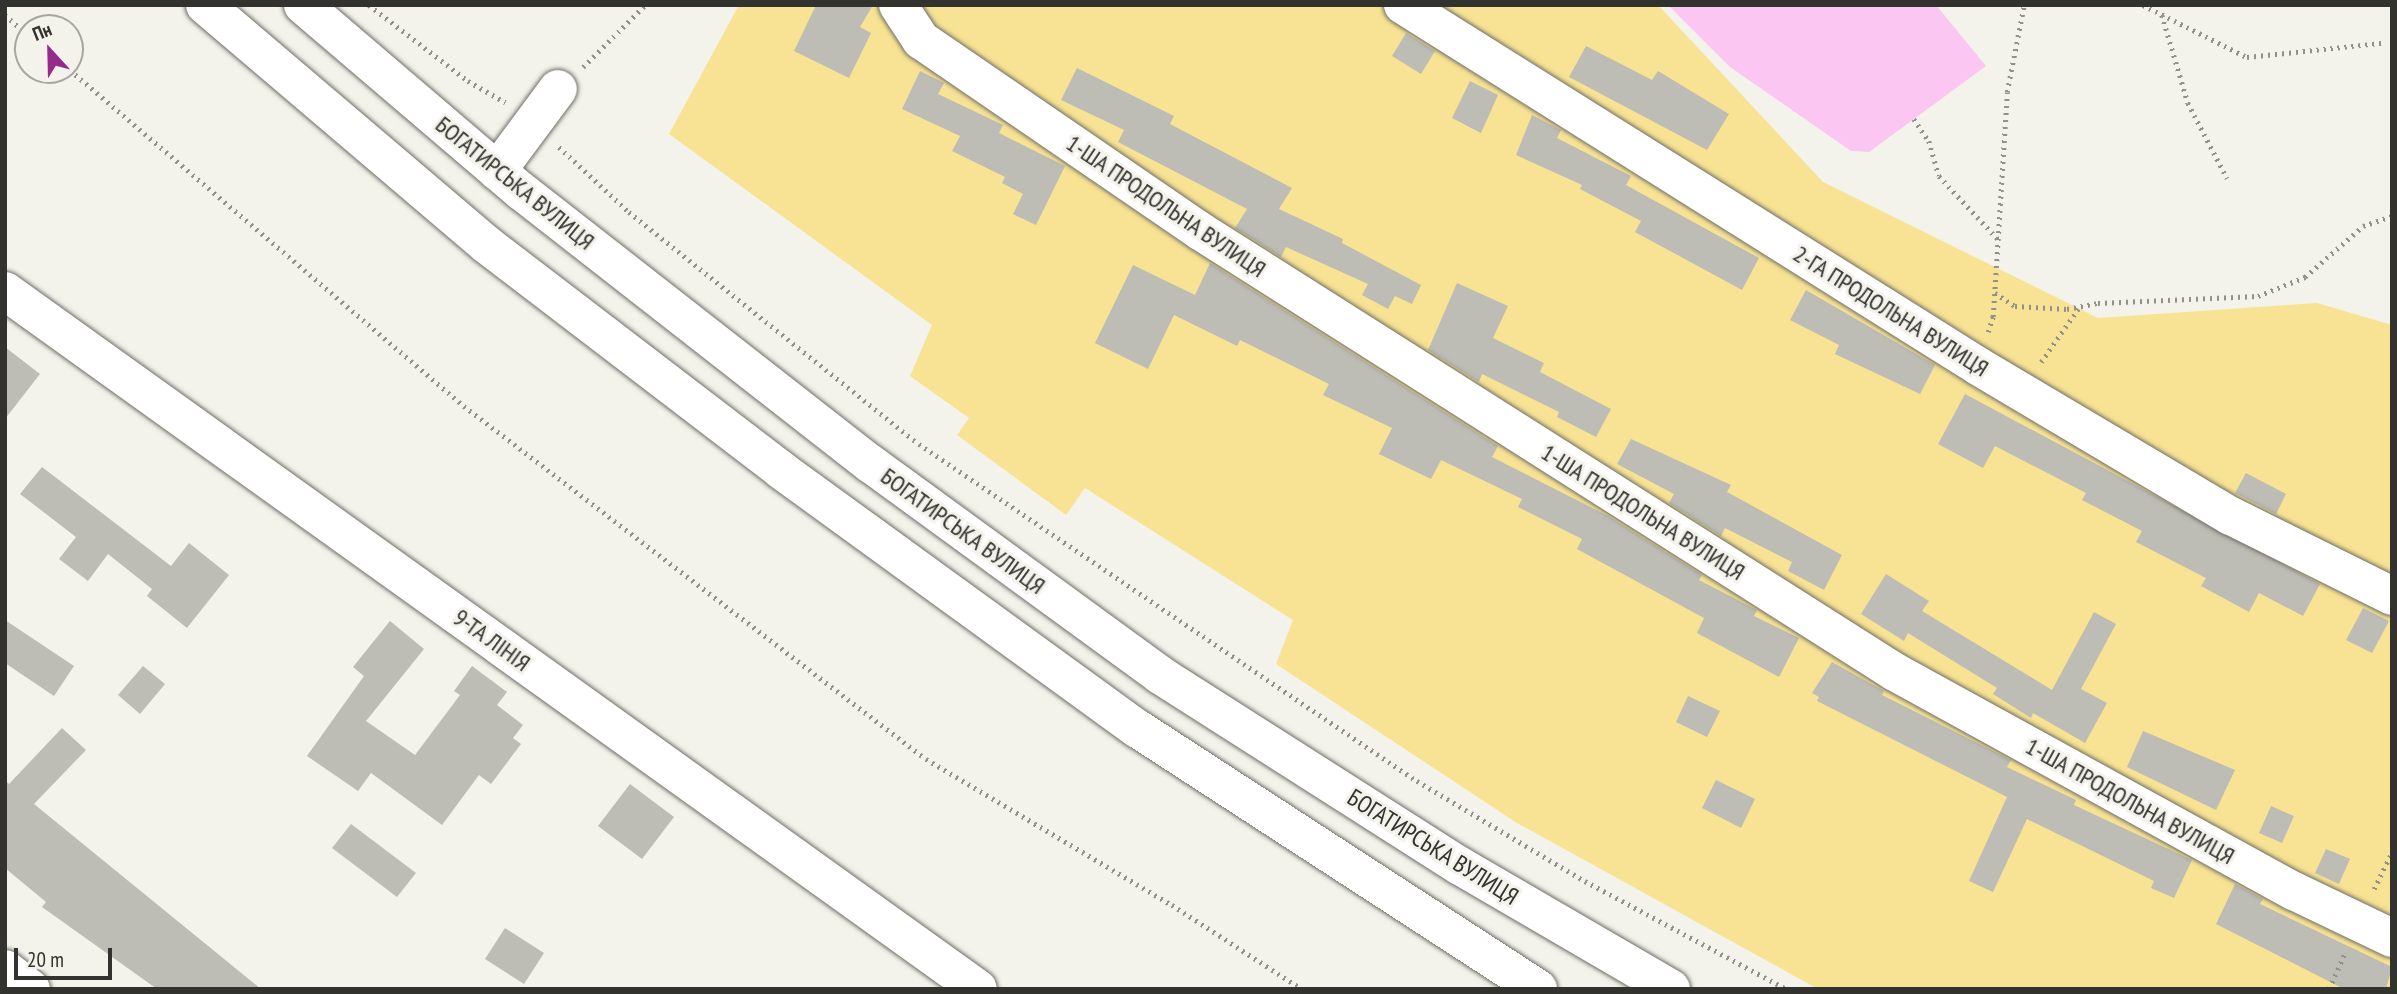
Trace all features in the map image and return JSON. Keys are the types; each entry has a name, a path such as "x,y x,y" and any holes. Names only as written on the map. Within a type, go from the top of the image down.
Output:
{"street":[{"path":"205,5 487,245 780,470 1138,729 1538,989"},
{"name":"БОГАТИРСЬКА ВУЛИЦЯ","path":"303,5 497,171 870,464 1160,675 1460,866 1671,989"},
{"name":"1-ША ПРОДОЛЬНА ВУЛИЦЯ","path":"898,5 921,40 1200,231 1895,672 2294,891 2392,937"},
{"name":"2-ГА ПРОДОЛЬНА ВУЛИЦЯ","path":"1403,5 2023,393 2231,516 2392,596"},
{"path":"497,171 558,89"},
{"name":"9-ТА ЛІНІЯ","path":"5,291 978,989"},
{"path":"5,969 31,989"}],"path":[{"path":"558,89 645,5"},
{"path":"1978,366 1993,317 2007,92 2024,5"},
{"path":"2143,5 2247,57 2381,43"},
{"path":"2161,15 2188,103 2227,177"},
{"path":"84,82 464,406 926,759 1172,905 1302,989"},
{"path":"1914,119 1929,141 1939,176 1998,240"},
{"path":"629,212 919,444 1417,781 1585,881 1786,989"},
{"path":"1994,293 2015,306 2079,307 2258,296 2305,277 2363,226 2392,216"},
{"path":"2023,393 2079,307"}],"shaded area":[{"path":"739,5 1658,5 1823,182 2098,318 2317,303 2392,325 2392,989 1818,989 1517,823 1276,664 1293,620 1085,488 1066,515 957,435 969,418 910,376 932,325 669,134"},
{"path":"1668,5 1936,5 1986,66 1869,152 1851,151 1730,67"}],"building":[{"path":"816,5 873,5 860,27 871,33 849,78 794,51"},
{"path":"1406,33 1435,51 1421,74 1392,56"},
{"path":"1586,46 1652,80 1658,71 1729,114 1707,150 1569,77"},
{"path":"1077,68 1174,116 1170,124 1292,188 1279,209 1343,239 1342,243 1421,285 1412,304 1395,296 1388,309 1362,295 1368,284 1286,247 1281,257 1235,228 1247,209 1118,142 1124,130 1061,100"},
{"path":"920,71 944,83 938,94 1003,125 999,133 1065,166 1036,225 1013,214 1023,194 1002,183 1005,177 952,151 960,136 902,109"},
{"path":"1470,81 1498,95 1481,133 1452,118"},
{"path":"1532,115 1561,130 1557,138 1631,176 1626,185 1759,258 1742,290 1635,232 1641,221 1580,189 1582,185 1516,155"},
{"path":"1210,263 1498,446 1492,457 1608,516 1702,575 1699,580 1757,610 1754,616 1799,638 1779,677 1697,633 1704,618 1577,549 1582,539 1518,507 1522,499 1441,460 1431,479 1379,454 1392,428 1323,395 1329,384 1240,340 1237,346 1174,315 1148,369 1095,343 1133,265 1195,295"},
{"path":"1457,283 1508,306 1493,338 1544,363 1540,372 1611,409 1596,437 1557,417 1559,412 1482,374 1479,382 1428,350"},
{"path":"1806,290 1935,365 1920,394 1835,354 1839,345 1790,320"},
{"path":"5,347 40,374 5,419"},
{"path":"1965,394 2320,584 2303,616 2259,593 2249,612 2201,586 2206,578 2136,542 2142,531 2082,500 2086,493 1995,446 1983,468 1938,444"},
{"path":"1631,439 1731,485 1727,492 1842,555 1824,590 1788,571 1792,562 1725,528 1721,536 1669,503 1674,494 1617,464"},
{"path":"42,467 171,566 189,543 229,575 187,628 147,596 152,589 108,554 88,581 59,559 76,537 20,494"},
{"path":"2246,473 2286,494 2276,514 2235,493"},
{"path":"1886,574 1929,601 1922,611 2052,690 2094,612 2116,624 2081,689 2107,703 2085,743 2033,713 2031,718 1993,694 1997,688 1908,633 1904,641 1861,614"},
{"path":"2363,608 2389,621 2372,653 2346,640"},
{"path":"5,620 74,666 54,696 5,663"},
{"path":"390,621 424,649 366,721 415,755 460,695 454,691 472,666 507,692 497,705 523,725 513,738 521,744 491,784 479,775 442,825 371,773 358,791 307,756 364,676 353,667"},
{"path":"1832,662 1884,691 1882,695 2011,760 2007,767 2076,800 2074,805 2192,860 2174,898 2151,888 2154,881 2027,819 1993,892 1969,881 2007,797 1817,701 1819,697 1812,693"},
{"path":"143,666 165,684 140,714 118,695"},
{"path":"1688,696 1720,711 1707,737 1676,722"},
{"path":"62,728 86,750 34,804 261,989 157,989 42,907 46,902 5,868 5,781 9,784"},
{"path":"2143,731 2235,770 2216,810 2127,767"},
{"path":"1716,780 1755,799 1741,828 1702,808"},
{"path":"630,784 674,817 642,859 598,826"},
{"path":"2271,806 2294,816 2282,843 2259,833"},
{"path":"351,824 416,873 397,897 332,848"},
{"path":"2326,849 2350,859 2339,884 2315,873"},
{"path":"2235,884 2263,899 2260,904 2392,967 2386,989 2344,989 2216,924"},
{"path":"505,928 544,953 524,984 485,959"}]}
